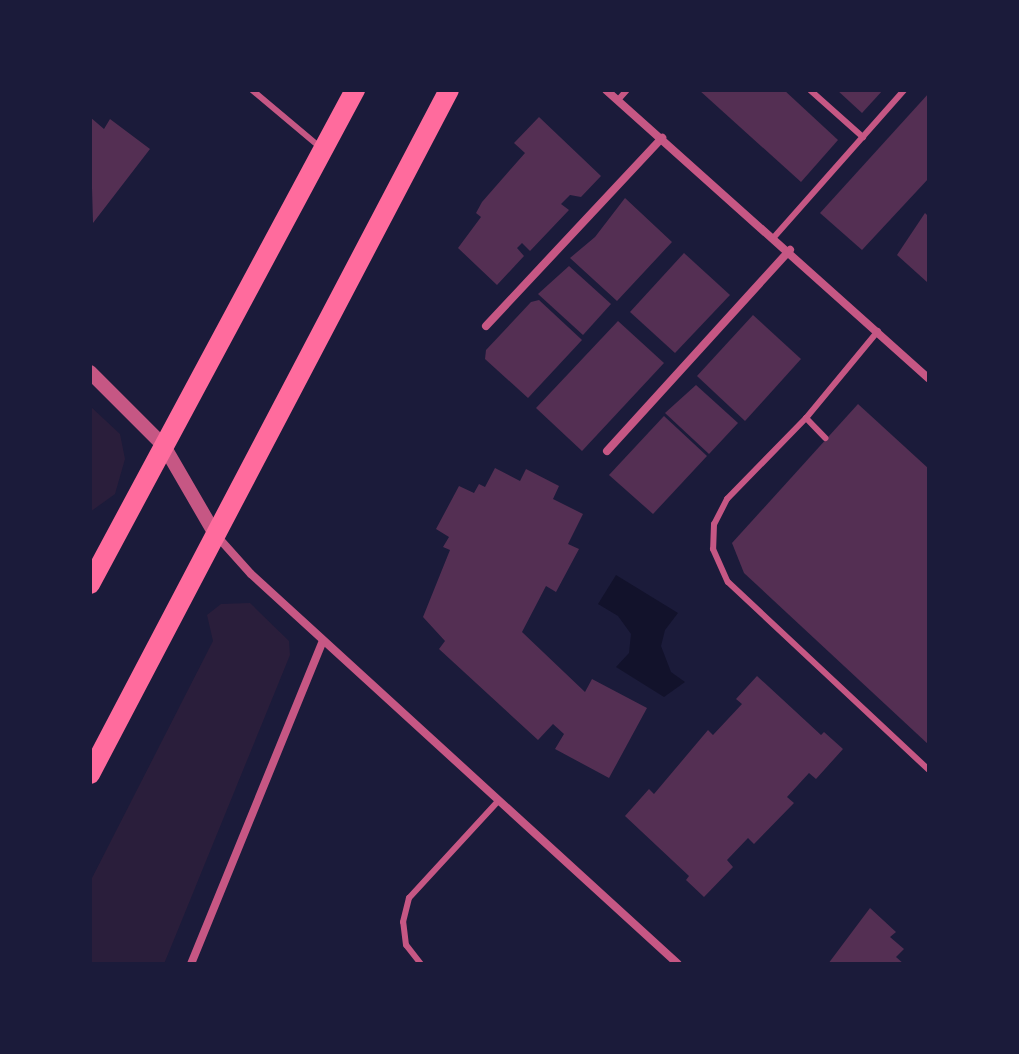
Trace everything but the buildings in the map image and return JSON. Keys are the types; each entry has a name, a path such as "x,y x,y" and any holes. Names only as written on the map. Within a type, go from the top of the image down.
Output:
{"main road":[{"path":"90,584 355,90"},
{"path":"90,774 449,90"}],"street":[{"path":"606,90 775,236 929,379"},
{"path":"486,326 662,138"},
{"path":"607,451 790,250"},
{"path":"90,372 164,446 215,534 323,641 678,964"},
{"path":"191,964 323,641"}],"lane":[{"path":"252,90 322,149"},
{"path":"618,100 627,90"},
{"path":"810,90 863,137"},
{"path":"775,236 904,90"},
{"path":"878,331 806,418 727,499 714,524 713,549 728,582 929,770"},
{"path":"806,418 825,438"},
{"path":"421,964 406,945 403,922 409,898 499,800"}],"shaded area":[{"path":"90,406 120,434 125,459 115,494 90,512"},
{"path":"616,575 678,613 665,630 661,646 671,672 685,682 664,697 616,667 629,653 631,634 618,616 598,604"},
{"path":"250,603 289,641 290,655 164,964 90,964 90,882 213,641 207,615 221,604"}]}
